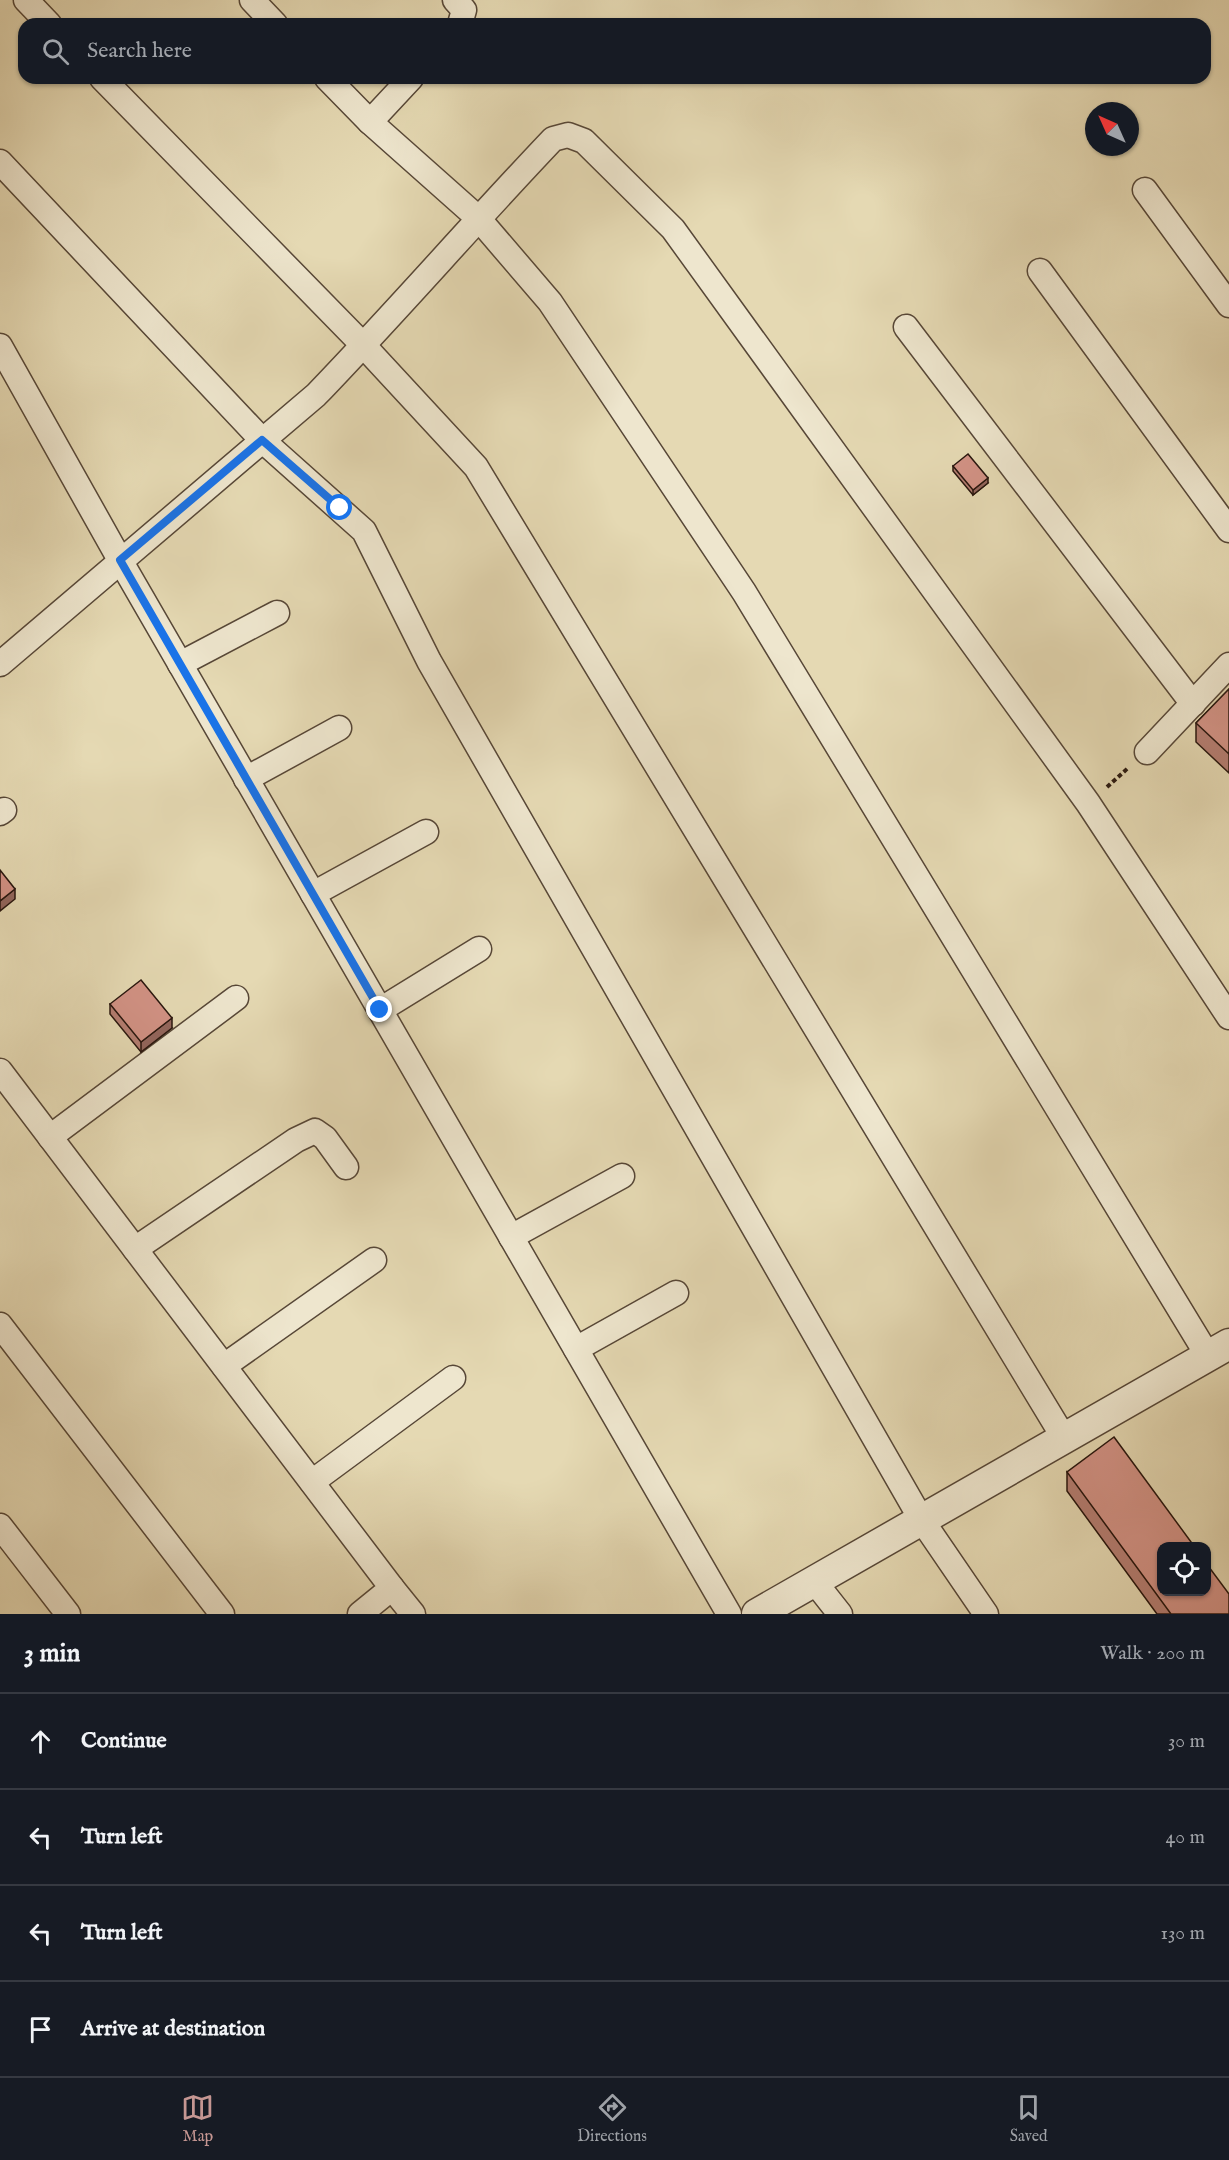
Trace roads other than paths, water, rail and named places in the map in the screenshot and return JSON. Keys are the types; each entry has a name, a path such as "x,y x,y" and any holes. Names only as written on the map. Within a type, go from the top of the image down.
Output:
{"street":[{"path":"26,0 43,18"},
{"path":"252,0 269,18"},
{"path":"454,0 464,10 462,18"},
{"path":"108,84 364,346 476,467 1064,1438"},
{"path":"333,84 370,122 478,218 550,302 744,592 1218,1350 757,1614"},
{"path":"370,122 405,84"},
{"path":"3,654 120,560 316,395 364,346 478,218 553,139 568,135 584,141 673,229 1088,803 1229,1017"},
{"path":"0,162 262,440 363,531 429,661 921,1519 986,1614"},
{"path":"1145,190 1229,305"},
{"path":"1040,271 1229,530"},
{"path":"906,327 1192,704"},
{"path":"0,346 120,560 729,1614"},
{"path":"180,664 277,613"},
{"path":"1147,752 1229,665"},
{"path":"246,779 339,728"},
{"path":"313,894 426,832"},
{"path":"380,1010 479,949"},
{"path":"50,1137 236,998"},
{"path":"0,1071 413,1614"},
{"path":"135,1249 296,1140 315,1131 325,1138 346,1167"},
{"path":"511,1237 622,1176"},
{"path":"224,1366 374,1260"},
{"path":"576,1350 676,1293"},
{"path":"0,1325 222,1614"},
{"path":"312,1482 453,1378"},
{"path":"0,1526 68,1614"},
{"path":"814,1581 840,1614"},
{"path":"360,1614 392,1588"}]}
